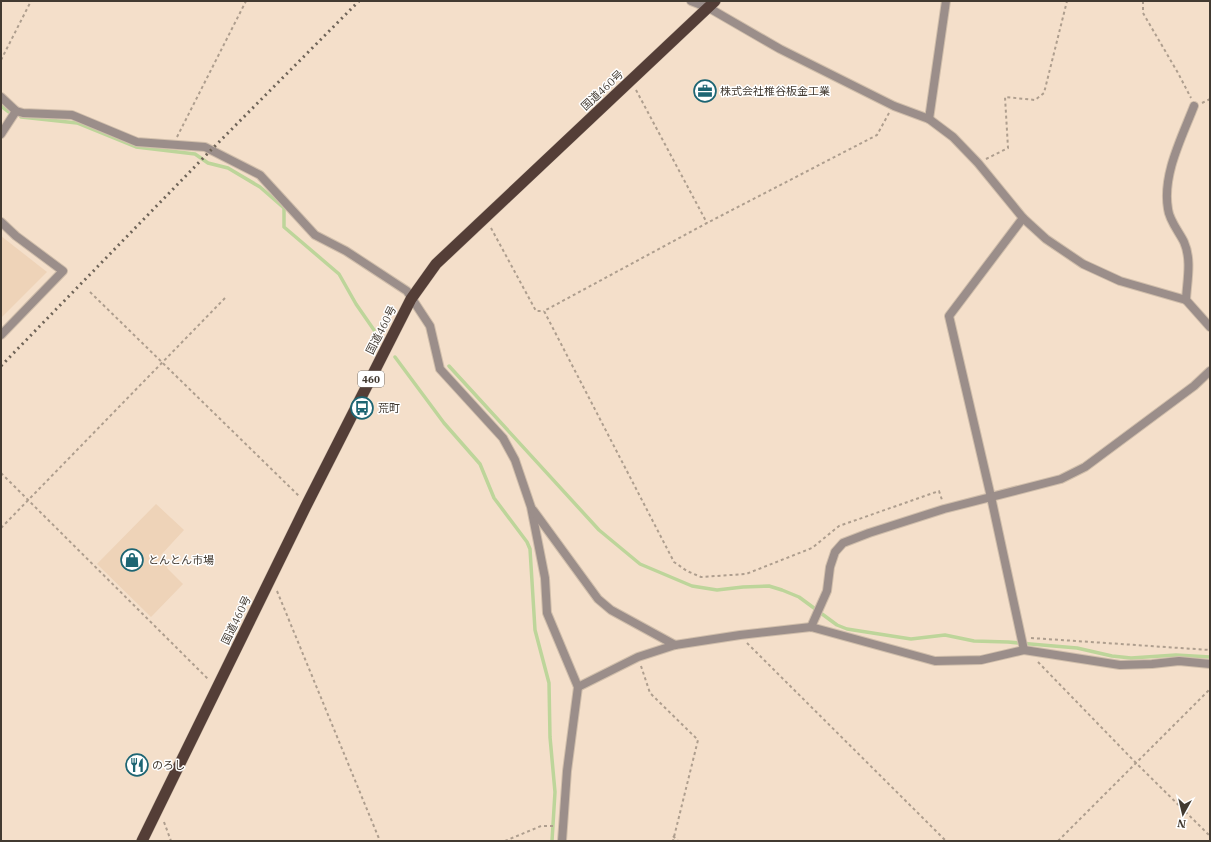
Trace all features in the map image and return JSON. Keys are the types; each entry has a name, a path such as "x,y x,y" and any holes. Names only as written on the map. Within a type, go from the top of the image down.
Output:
{"highway":[{"name":"国道460号","path":"142,841 307,504 411,299 436,264 712,4"}],"street":[{"path":"691,1 712,4 780,49 894,106 929,119 953,137 978,163 1023,218 1046,238 1083,264 1120,281 1186,300 1210,327"},
{"path":"929,119 946,1"},
{"path":"1,97 16,111 23,113 72,116 137,142 205,147 260,175 315,235 346,251 407,291 430,326 440,368 503,438 515,460 531,507 545,578 547,613 578,687 567,772 562,841"},
{"path":"1186,300 1189,262 1185,244 1168,210 1166,190 1173,161 1194,106"},
{"path":"1,134 16,111"},
{"path":"1023,218 949,316 1024,650"},
{"path":"1,222 16,236 63,271 1,335"},
{"path":"811,627 827,591 830,567 835,552 843,543 944,508 1061,479 1085,467 1194,386 1210,371"},
{"path":"531,507 598,599 611,610 675,645"},
{"path":"578,687 638,657 675,645 740,635 811,627 935,662 981,660 1024,650 1120,665 1179,661 1210,664"}],"path":[{"path":"1,60 31,1"},
{"path":"173,145 246,1"},
{"path":"978,163 1008,148 1005,97 1034,100 1044,93 1068,1"},
{"path":"1143,1 1142,13 1178,73 1194,106"},
{"path":"631,80 707,223"},
{"path":"485,217 536,311 544,311 707,223 877,135 894,106"},
{"path":"90,292 307,504"},
{"path":"1,528 227,296"},
{"path":"544,311 674,562 687,571 701,577 746,574 812,548 839,526 939,491 944,508"},
{"path":"1,473 217,688"},
{"path":"272,577 380,841"},
{"path":"740,635 946,841"},
{"path":"1021,637 1210,650"},
{"path":"1033,652 1039,664 1210,836"},
{"path":"638,657 650,693 698,740 673,836 673,841"},
{"path":"1058,841 1210,689"},
{"path":"158,808 171,841"},
{"path":"505,841 542,826 563,826"},
{"path":"673,836 678,841"}],"shaded area":[{"path":"1,236 47,272 1,318"},
{"name":"とんとん市場","path":"156,504 184,530 160,556 168,564 167,568 183,584 151,617 97,564"}],"waterway":[{"path":"1,106 9,112"},
{"path":"21,117 77,123 136,147 195,154 208,163 228,168 260,187 284,208 284,227 339,274 356,304 374,330"},
{"path":"395,357 444,423 480,464 494,498 527,542 530,549 535,630 549,683 550,737 555,792 552,841"},
{"path":"449,366 599,530 640,564 692,586 717,590 769,586 799,597 837,625 847,629 911,639 945,635 974,641 1008,642 1077,648 1112,656 1131,658 1176,655 1210,657"}],"railway":[{"path":"1,366 211,150 359,1"}],"place":[{"name":"株式会社椎谷板金工業","path":"705,91"},
{"name":"荒町","path":"362,408"},
{"name":"とんとん市場","path":"132,560"},
{"name":"のろし","path":"137,765"}]}
